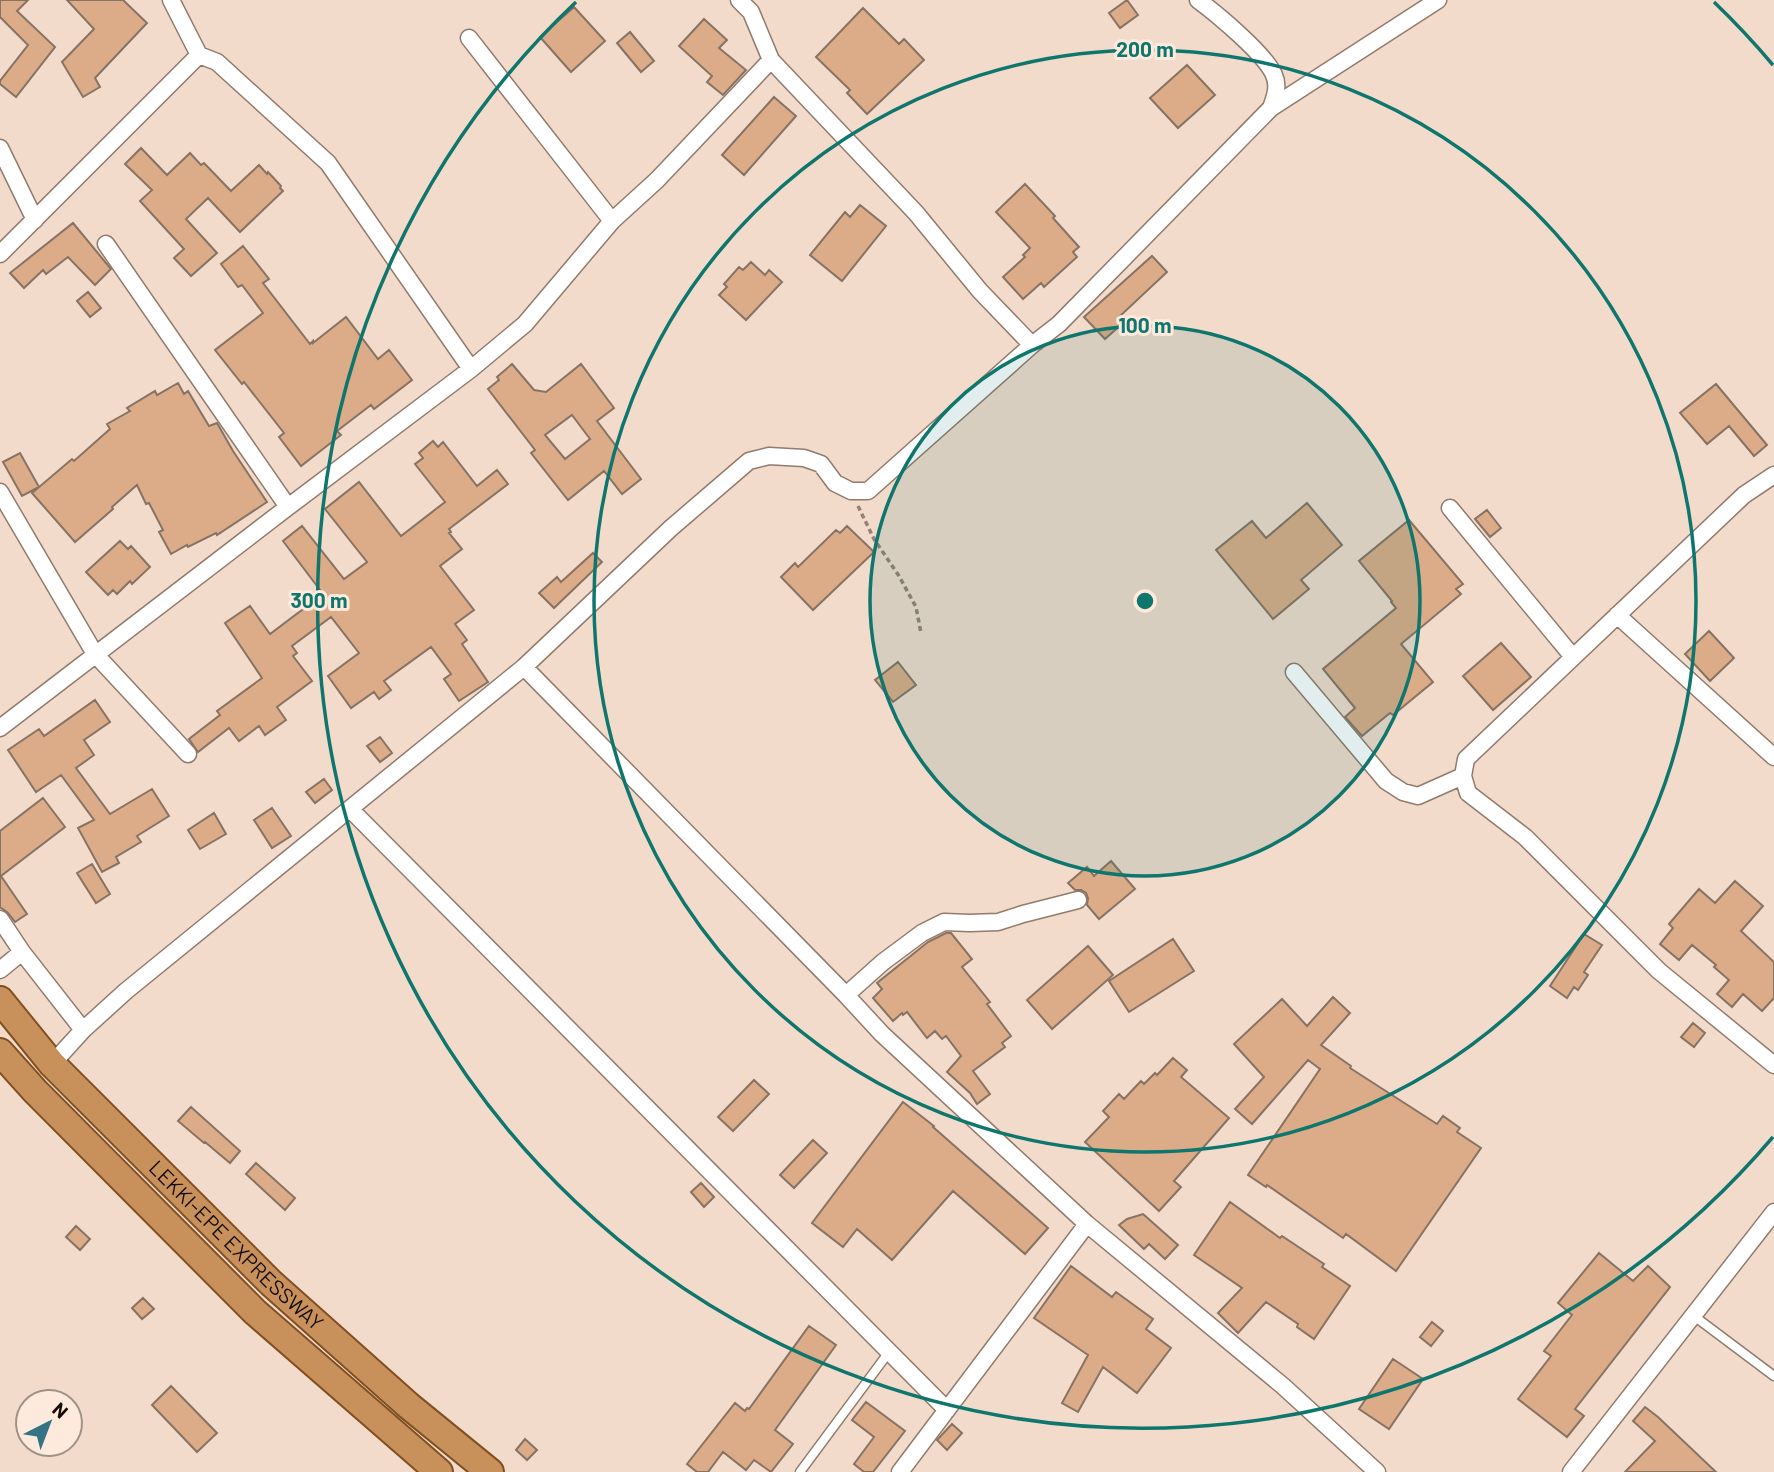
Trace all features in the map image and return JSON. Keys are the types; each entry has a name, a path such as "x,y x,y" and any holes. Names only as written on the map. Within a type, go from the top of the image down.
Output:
{"highway":[{"name":"LEKKI-EPE EXPRESSWAY","path":"0,1000 52,1064 271,1283 410,1406 490,1472"},
{"name":"LEKKI-EPE EXPRESSWAY","path":"0,1052 35,1091 255,1312 439,1472"}],"street":[{"path":"171,0 199,55 217,62 328,163 471,369"},
{"path":"739,0 751,12 771,60 916,213 979,292 1032,345"},
{"path":"1198,0 1258,53 1274,75 1277,89 1271,107"},
{"path":"52,1064 83,1030 126,991 524,667 670,528 749,461 769,456 804,458 821,464 835,484 851,491 868,491 1059,324 1271,107 1438,0"},
{"path":"469,38 612,221"},
{"path":"0,254 199,55"},
{"path":"0,728 471,369 525,324 612,221 657,180 771,60"},
{"path":"0,148 35,220"},
{"path":"106,244 288,507"},
{"path":"1774,475 1744,495 1466,759 1463,776 1468,793 1525,838 1659,971 1774,1065"},
{"path":"0,492 95,654 188,754"},
{"path":"1450,508 1573,657"},
{"path":"1617,615 1774,757"},
{"path":"524,667 882,1034 1087,1224 1283,1386 1377,1472"},
{"path":"1294,672 1386,781 1403,793 1418,796 1463,776"},
{"path":"350,808 947,1410"},
{"path":"846,995 883,962 922,933 944,922 998,922 1078,900"},
{"path":"0,919 22,952 83,1030"},
{"path":"0,970 22,952"},
{"path":"1571,1472 1774,1212"},
{"path":"900,1472 1087,1224"}],"lane":[{"path":"1694,1316 1774,1376"},
{"path":"800,1472 890,1352"}],"path":[{"path":"851,491 874,539 916,607 921,633"}],"building":[{"path":"0,0 28,0 17,11 55,47 16,97 0,84 0,81 28,45 0,17"},
{"path":"67,0 123,0 147,23 95,78 100,87 83,97 62,62 94,29"},
{"path":"1127,0 1138,15 1120,28 1109,13"},
{"path":"574,7 605,41 571,72 540,37"},
{"path":"863,8 899,44 904,39 924,60 867,114 847,93 850,90 816,57"},
{"path":"704,19 727,40 719,48 746,70 723,95 707,82 712,76 679,46"},
{"path":"630,32 654,61 641,72 617,43"},
{"path":"1187,65 1215,95 1178,128 1150,98"},
{"path":"774,97 796,116 744,175 722,155"},
{"path":"141,148 167,175 190,153 201,165 204,163 231,191 259,165 283,191 240,232 208,198 186,219 217,253 191,276 174,258 184,249 140,201 152,190 125,164"},
{"path":"1025,184 1079,247 1073,252 1077,257 1044,287 1041,283 1023,299 1003,277 1025,257 1023,255 1030,248 996,212"},
{"path":"860,205 886,226 842,281 810,255 845,212 850,217"},
{"path":"73,223 111,269 95,285 68,257 46,274 43,270 24,288 10,273"},
{"path":"243,246 269,279 263,283 310,344 346,317 378,359 389,350 412,380 374,409 371,405 337,431 341,435 301,466 279,437 284,433 215,350 263,313 242,285 238,287 221,264"},
{"path":"1152,256 1167,272 1119,317 1124,322 1105,339 1084,317"},
{"path":"751,262 765,275 769,270 782,282 746,320 719,295 727,287 724,284 739,267 743,270"},
{"path":"88,292 101,308 90,317 77,301"},
{"path":"512,364 534,390 546,392 581,364 614,408 597,421 641,479 622,494 604,471 568,500 531,453 535,450 488,389 499,380 497,377","holes":["572,415 590,439 565,459 545,435"]},
{"path":"178,383 184,394 188,391 209,426 217,423 267,502 217,535 216,533 171,554 159,532 163,530 137,485 75,542 32,493 110,429 107,424 130,411 127,408 155,391 157,395"},
{"path":"1716,384 1767,445 1754,456 1729,426 1707,444 1680,413"},
{"path":"433,441 438,447 443,442 477,486 497,470 508,484 449,529 449,533 462,549 440,566 474,610 455,624 467,640 462,644 488,682 459,701 444,679 451,674 431,647 384,681 391,690 379,699 374,692 351,708 328,676 359,653 331,617 292,646 297,653 293,656 312,681 277,707 286,720 265,735 259,726 239,741 229,728 198,752 189,739 220,715 217,711 262,678 225,623 250,606 270,634 323,594 283,541 302,526 344,579 367,562 325,509 359,482 401,536 445,502 415,464 423,458 419,453"},
{"path":"20,453 39,487 22,496 3,462"},
{"path":"1307,503 1342,545 1301,580 1309,589 1273,619 1216,550 1252,521 1266,538"},
{"path":"1487,510 1501,528 1490,537 1475,519"},
{"path":"1409,520 1463,584 1456,589 1461,594 1401,644 1433,682 1362,736 1345,717 1355,708 1323,669 1396,608 1359,561"},
{"path":"847,526 874,552 813,610 781,577 795,563 798,567 836,530 840,533"},
{"path":"120,541 128,549 131,546 150,567 117,594 113,590 108,595 86,572"},
{"path":"593,553 602,562 554,608 539,593 557,577 561,582"},
{"path":"1709,631 1734,658 1710,681 1685,654"},
{"path":"1501,643 1531,677 1493,710 1463,676"},
{"path":"898,662 916,685 893,702 875,680"},
{"path":"95,700 110,722 84,740 94,755 76,768 110,814 152,789 169,816 137,836 141,842 116,857 119,863 102,872 78,828 94,820 61,775 36,792 8,750 39,729 44,736"},
{"path":"380,737 392,753 380,762 367,746"},
{"path":"324,779 332,790 315,803 306,792"},
{"path":"43,798 65,827 1,876 27,914 15,922 0,907 0,831"},
{"path":"272,808 291,836 272,848 254,820"},
{"path":"214,813 226,834 200,849 188,830"},
{"path":"1111,861 1135,889 1099,919 1087,905 1086,893 1075,890 1068,883 1087,867 1094,876"},
{"path":"92,864 110,894 96,903 77,873"},
{"path":"1735,881 1763,906 1741,931 1774,962 1774,998 1762,1011 1743,994 1732,1007 1717,994 1729,980 1692,945 1679,960 1660,944 1673,928 1669,924 1699,889 1715,903"},
{"path":"951,933 972,959 962,967 990,1002 987,1004 1011,1036 1002,1043 1005,1047 973,1071 990,1094 977,1104 970,1093 947,1072 961,1056 946,1036 942,1039 935,1031 927,1038 907,1012 893,1021 873,998 882,989 877,983 928,942"},
{"path":"1584,934 1602,945 1584,972 1588,975 1578,990 1574,987 1567,998 1550,986"},
{"path":"1173,939 1194,971 1129,1012 1109,981"},
{"path":"1088,946 1113,975 1052,1029 1027,1000"},
{"path":"1333,997 1350,1013 1321,1045 1351,1066 1350,1068 1437,1124 1443,1116 1460,1128 1457,1132 1481,1148 1396,1271 1346,1234 1343,1238 1267,1185 1266,1187 1248,1175 1320,1069 1308,1060 1252,1124 1235,1109 1264,1077 1234,1044 1282,999 1307,1026"},
{"path":"1693,1023 1705,1033 1694,1047 1681,1037"},
{"path":"1173,1058 1187,1070 1181,1077 1229,1118 1174,1181 1181,1187 1159,1211 1085,1142 1109,1117 1103,1111 1119,1094 1124,1099 1141,1081 1144,1084 1155,1073 1157,1075"},
{"path":"754,1080 769,1094 733,1131 718,1117"},
{"path":"903,1102 934,1126 1048,1228 1025,1254 953,1191 892,1260 857,1229 843,1247 812,1223"},
{"path":"191,1107 240,1151 230,1163 178,1121"},
{"path":"813,1140 827,1153 794,1188 780,1175"},
{"path":"256,1163 295,1198 285,1210 246,1174"},
{"path":"701,1183 714,1197 704,1207 691,1192"},
{"path":"1230,1202 1280,1238 1282,1236 1324,1264 1322,1267 1350,1286 1314,1339 1297,1327 1298,1324 1266,1302 1238,1333 1218,1313 1242,1288 1194,1255"},
{"path":"1143,1214 1178,1245 1165,1259 1149,1244 1144,1249 1119,1225 1127,1219"},
{"path":"76,1226 90,1239 80,1250 66,1237"},
{"path":"1599,1253 1633,1281 1648,1266 1670,1287 1575,1409 1584,1416 1567,1437 1518,1399 1551,1356 1544,1351 1572,1315 1558,1303"},
{"path":"1071,1266 1112,1297 1116,1292 1153,1319 1146,1329 1171,1348 1137,1393 1103,1367 1078,1412 1062,1403 1088,1355 1034,1318"},
{"path":"143,1298 154,1309 142,1319 132,1308"},
{"path":"1432,1322 1443,1331 1431,1346 1420,1337"},
{"path":"809,1326 836,1345 775,1430 793,1444 771,1472 754,1460 746,1470 723,1452 708,1472 697,1472 687,1464 735,1403 745,1411 749,1409"},
{"path":"1393,1359 1423,1379 1389,1429 1359,1409"},
{"path":"171,1386 217,1433 197,1452 152,1405"},
{"path":"866,1402 905,1431 873,1472 864,1472 854,1464 874,1437 852,1420"},
{"path":"1645,1407 1716,1472 1625,1472 1655,1441 1633,1421"},
{"path":"952,1424 962,1433 947,1450 937,1440"},
{"path":"525,1439 537,1450 527,1460 516,1450"}]}
